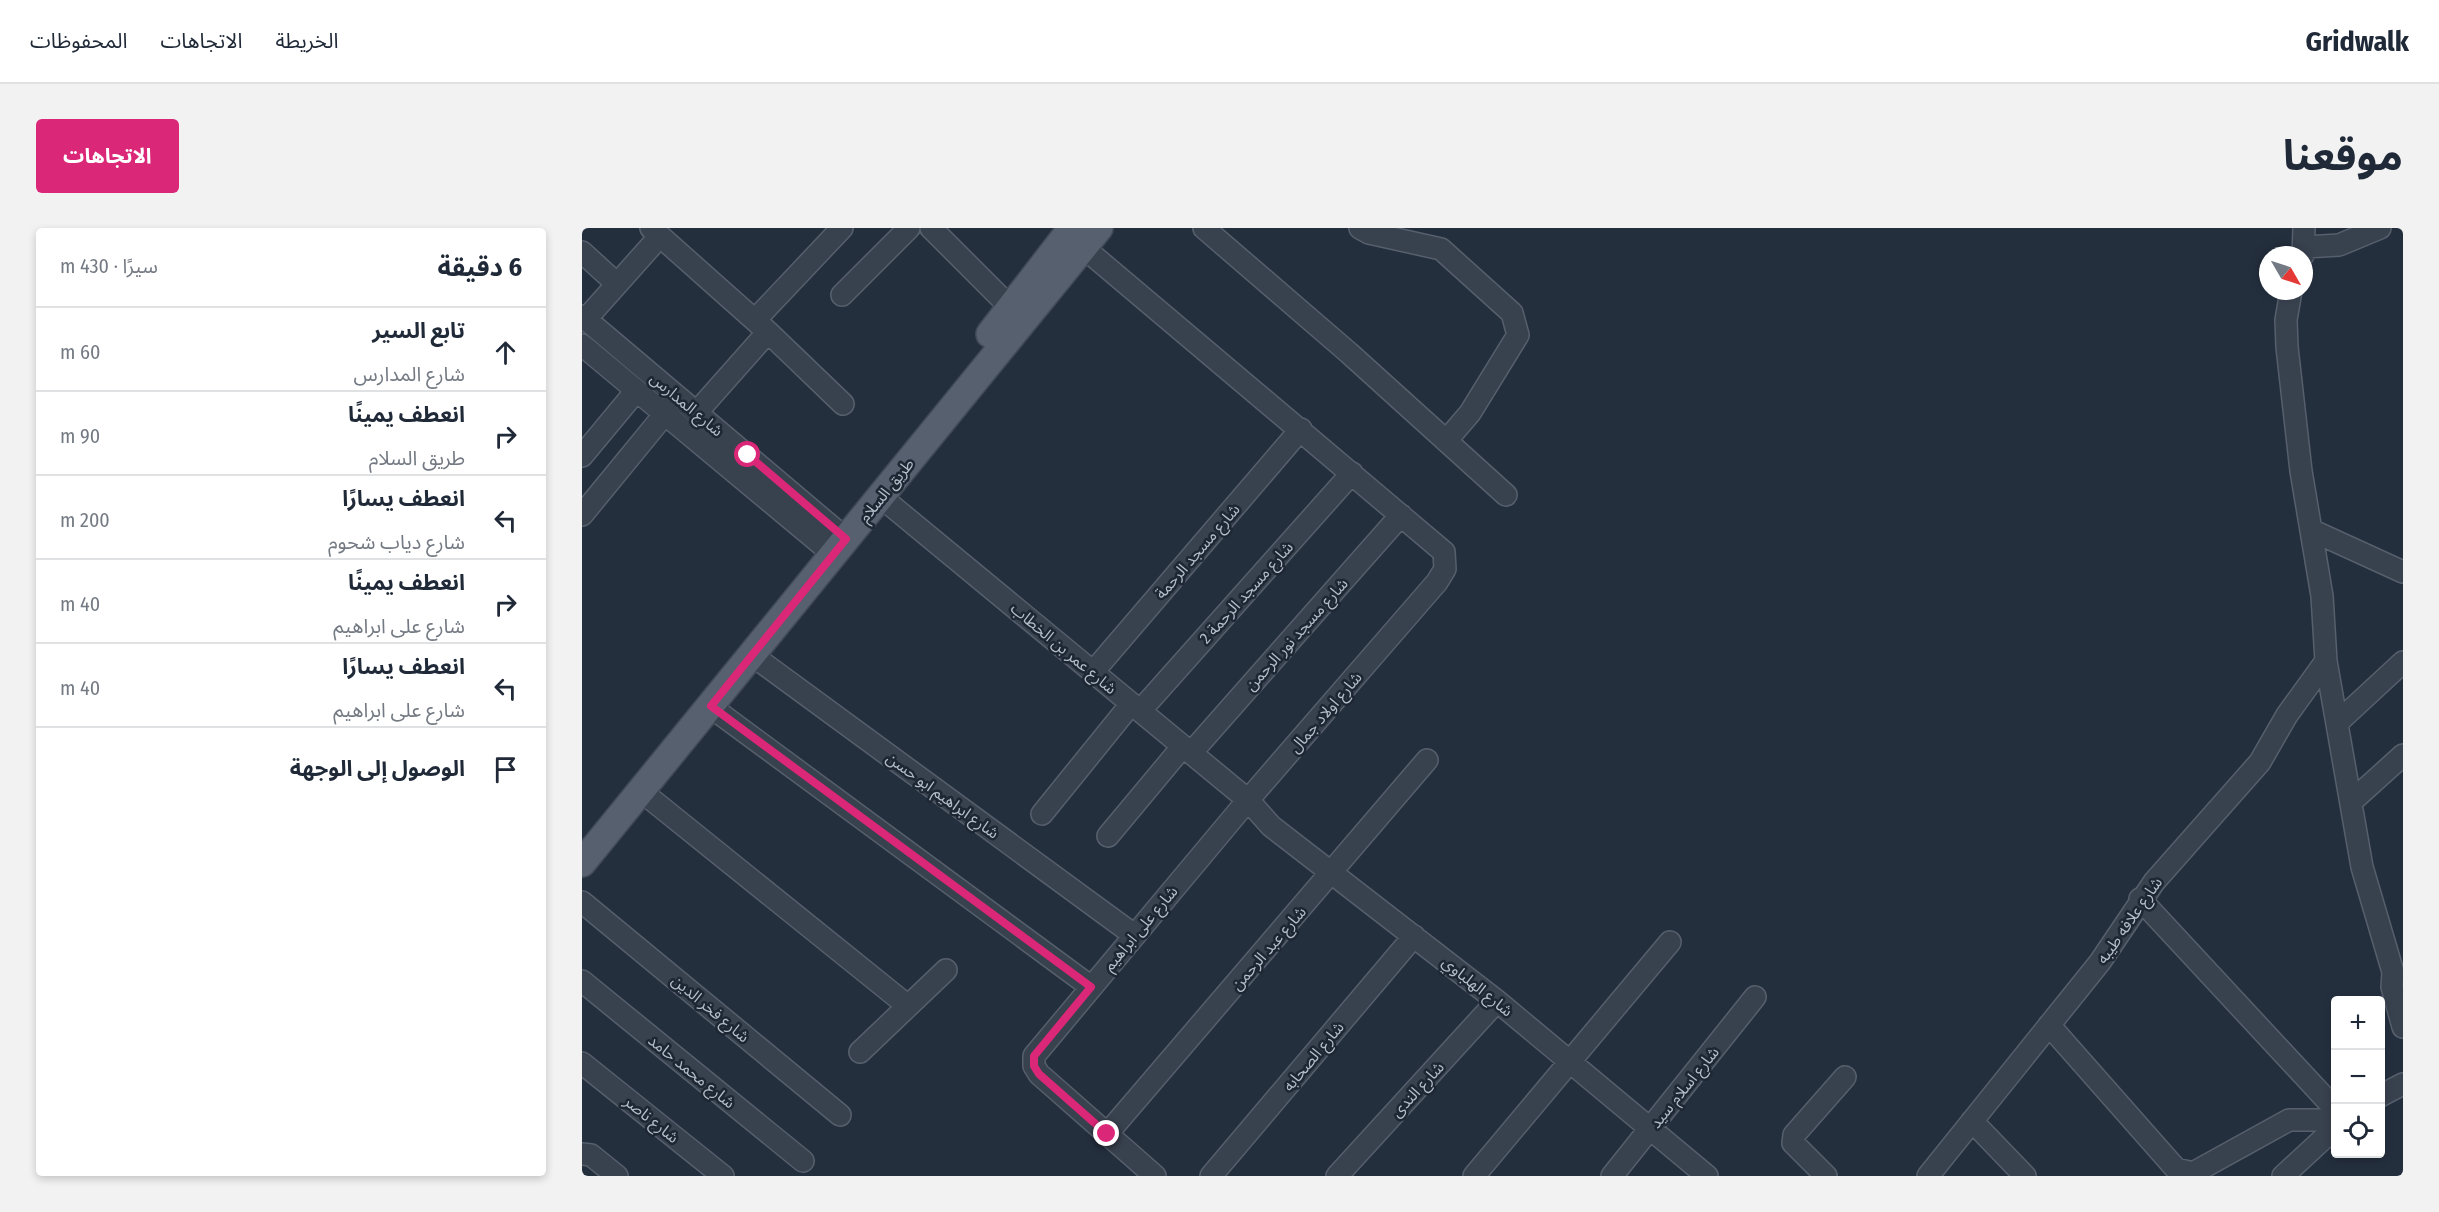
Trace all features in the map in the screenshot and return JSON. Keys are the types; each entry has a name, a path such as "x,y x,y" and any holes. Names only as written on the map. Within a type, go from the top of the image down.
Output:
{"main road":[{"name":"طريق السلام","path":"582,863 752,655 833,541 1011,308 1085,235"},
{"name":"طريق السلام","path":"582,835 833,541 881,497 1085,235"}],"street":[{"path":"697,412 761,326 842,228"},
{"path":"842,295 909,228"},
{"path":"1204,228 1349,353 1506,495"},
{"path":"1360,228 1369,233 1441,249 1512,313 1518,335 1470,413 1446,441"},
{"path":"2304,243 2339,245 2380,228"},
{"path":"935,229 1011,308"},
{"path":"584,317 617,284 656,232 761,326 843,404"},
{"name":"شارع اولاد جمال","path":"1085,235 1301,429 1444,552 1445,569 1402,624 1248,800"},
{"path":"582,252 617,284"},
{"path":"2289,300 2286,320 2287,347 2301,471 2322,596 2326,661 2362,867 2398,973 2392,987 2403,1027"},
{"name":"شارع المدارس","path":"584,317 697,412 833,541"},
{"name":"شارع المدارس","path":"582,345 664,414 833,541"},
{"path":"582,456 636,390"},
{"path":"582,515 679,397"},
{"name":"شارع مسجد الرحمة","path":"1092,672 1301,429"},
{"name":"شارع مسجد الرحمة 2","path":"1042,814 1352,473"},
{"name":"شارع عمر بن الخطاب","path":"881,497 1248,800"},
{"name":"شارع مسجد نور الرحمن","path":"1108,836 1401,515"},
{"path":"2311,530 2403,572"},
{"name":"شارع ابراهيم ابو حسن","path":"752,655 1134,935"},
{"name":"شارع علافه طيبه","path":"1928,1176 2100,962 2140,899 2260,762 2287,715 2326,661"},
{"path":"2337,723 2403,662"},
{"path":"711,706 1091,987"},
{"path":"2351,802 2403,755"},
{"name":"شارع عبد الرحمن","path":"1107,1134 1333,873 1427,760"},
{"path":"641,791 908,1006"},
{"name":"شارع الهلباوي","path":"1248,800 1271,826 1497,1001 1707,1176"},
{"name":"شارع على ابراهيم","path":"1155,1176 1039,1074 1034,1066 1034,1056 1248,800"},
{"path":"2140,899 2331,1105"},
{"name":"شارع فخر الدين","path":"582,902 840,1115"},
{"name":"شارع الصحابه","path":"1211,1176 1414,936"},
{"path":"1474,1176 1670,942"},
{"path":"860,1052 946,970"},
{"name":"شارع محمد حامد","path":"582,981 802,1161"},
{"name":"شارع اسلام سيد","path":"1612,1176 1755,998"},
{"name":"شارع الندى","path":"1337,1176 1497,1001"},
{"path":"2049,1025 2176,1169 2193,1173 2289,1120 2331,1120"},
{"name":"شارع ناصر","path":"582,1063 723,1176"},
{"path":"1826,1176 1793,1143 1794,1135 1845,1077"},
{"path":"2385,1093 2403,1084"},
{"path":"1972,1120 2025,1176"},
{"path":"2283,1176 2331,1133"},
{"path":"582,1154 591,1155 617,1176"}],"route":[{"path":"748,455 846,539 711,706 1091,987 1034,1056 1034,1066 1039,1074 1107,1134"}]}
